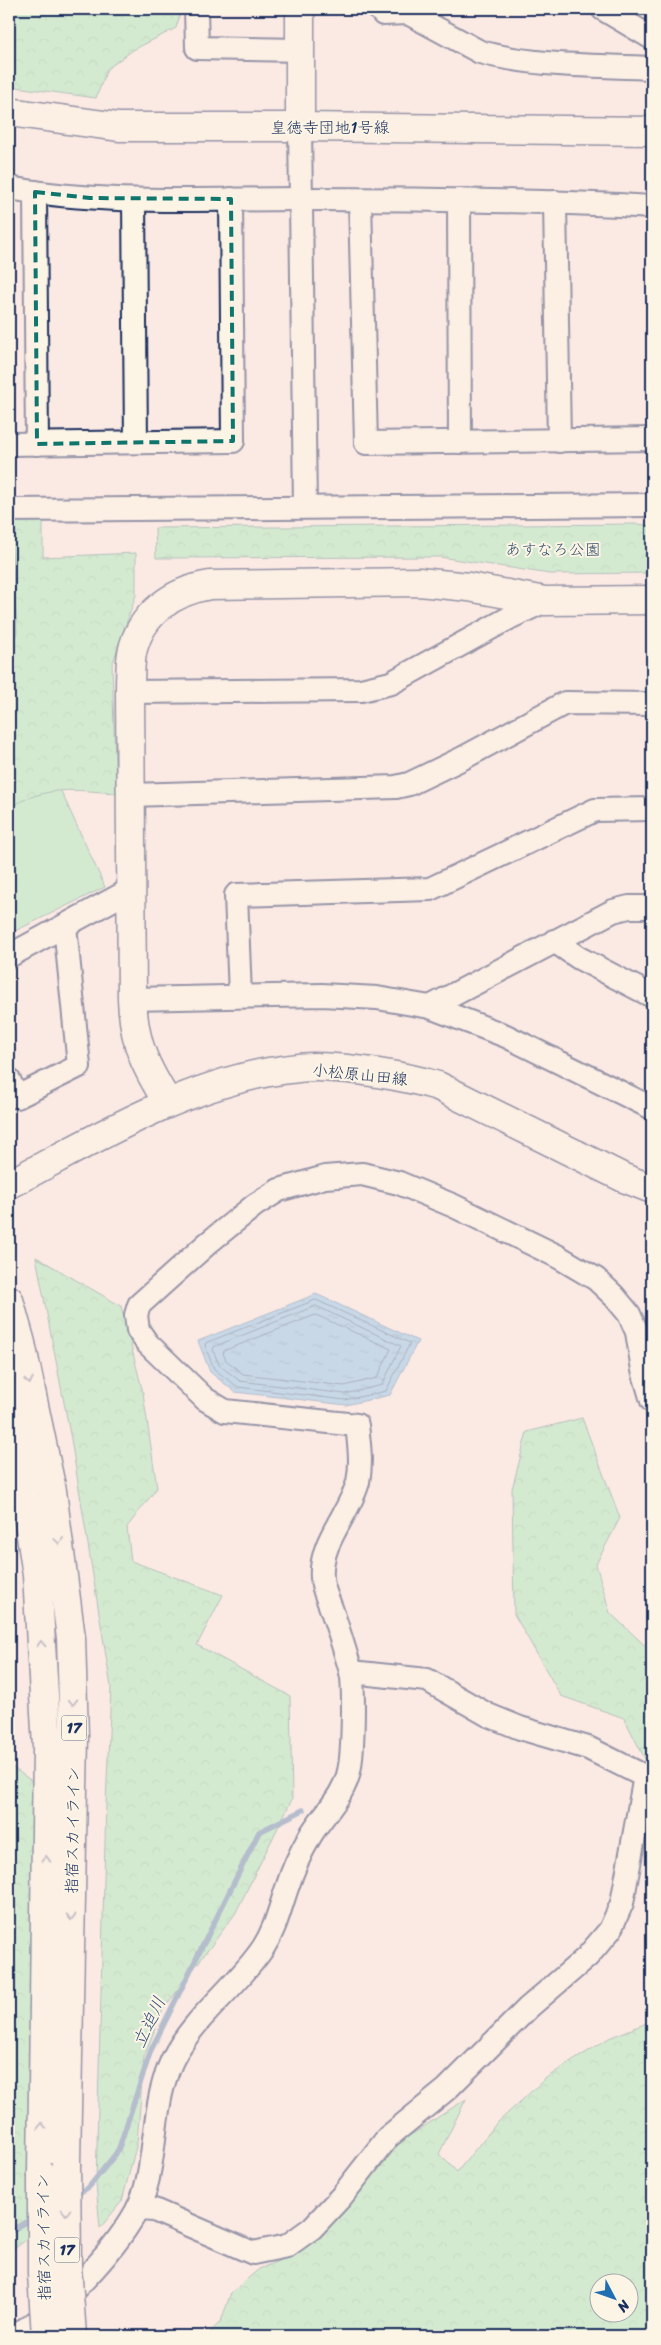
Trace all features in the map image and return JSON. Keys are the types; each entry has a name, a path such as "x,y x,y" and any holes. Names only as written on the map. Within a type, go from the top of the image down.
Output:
{"street":[{"path":"196,9 197,48 300,50"},
{"path":"300,9 305,506"},
{"path":"379,9 383,14 408,13 480,52 493,55 542,63 652,68"},
{"path":"603,9 652,38"},
{"name":"皇徳寺団地1号線","path":"9,112 119,128 300,126 652,132"},
{"path":"9,188 90,198 134,200 459,200 555,202 652,208"},
{"path":"35,192 37,444"},
{"path":"9,444 233,441 232,199"},
{"path":"134,200 136,442"},
{"path":"360,200 366,443 652,439"},
{"path":"459,200 460,442"},
{"path":"555,202 559,440"},
{"path":"9,510 305,506 652,505"},
{"path":"168,1103 147,1068 139,1047 133,1026 132,999 130,692 132,652 142,626 159,607 174,595 192,588 210,585 419,582 469,587 545,601 652,600"},
{"path":"130,692 361,690 391,683 511,616 545,601"},
{"path":"131,794 396,787 409,784 463,758 565,703 652,704"},
{"path":"240,996 236,895 430,889 595,810 652,809"},
{"path":"9,956 132,889"},
{"path":"430,1007 613,911 652,907"},
{"path":"9,1080 16,1097 79,1066 65,926"},
{"path":"554,941 579,958 652,996"},
{"path":"132,999 322,994 377,998 430,1007 506,1036 652,1108"},
{"name":"小松原山田線","path":"17,1180 168,1103 207,1088 246,1077 317,1066 418,1080 438,1086 624,1178 652,1189"},
{"path":"14,2336 38,2322 94,2269 138,2209 150,2168 156,2117 164,2081 175,2054 195,2023 250,1966 264,1946 277,1923 288,1883 310,1836 329,1810 349,1772 352,1742 352,1672 322,1579 325,1554 332,1534 352,1499 358,1481 361,1456 357,1425 225,1411 205,1399 147,1343 138,1330 136,1315 140,1306 208,1243 255,1205 279,1190 324,1177 362,1174 399,1183 454,1206 548,1252 596,1279 629,1314 637,1332 643,1370 652,1401"},
{"name":"指宿スカイライン","path":"9,1300 21,1343 52,1491 72,1638 74,1736 66,2163 67,2266 72,2336"},
{"name":"指宿スカイライン","path":"9,1391 37,1575 47,1747 42,2175 42,2274 46,2336"},
{"path":"138,2209 154,2210 253,2253 287,2246 312,2228 341,2197 388,2137 447,2089 528,2008 587,1957 610,1930 622,1903 649,1778 588,1748 520,1728 488,1715 427,1680 352,1672"}],"highlighted area":[{"path":"35,192 90,198 231,199 233,441 37,444"}],"green space":[{"path":"9,9 181,9 181,11 176,28 133,50 107,69 96,98 9,86"},
{"path":"43,519 43,557 136,553 136,595 112,665 116,793 73,790 49,792 9,807 9,654 17,632 10,521"},
{"path":"9,521 17,632 9,654"},
{"name":"あすなろ公園","path":"638,524 652,526 652,573 550,574 440,557 156,558 155,528"},
{"path":"60,789 105,887 9,934 9,807 32,795"},
{"path":"36,1257 121,1306 143,1393 157,1488 127,1527 131,1561 223,1595 197,1645 290,1696 292,1799 235,1914 162,2011 144,2057 137,2143 122,2201 100,2228 96,2184 111,1687 71,1439"},
{"path":"582,1418 620,1518 596,1564 610,1613 652,1652 652,1763 645,1759 624,1718 561,1696 514,1614 512,1489 527,1432"},
{"path":"9,1765 36,1784 31,2236 9,2253"},
{"path":"652,2021 652,2336 207,2336 221,2321 231,2293 259,2269 295,2254 329,2222 397,2144 466,2099 439,2154 457,2172 496,2124 546,2078 609,2038"}],"water":[{"path":"316,1294 418,1341 390,1395 346,1405 235,1392 210,1372 198,1341"}],"waterway":[{"name":"立迫川","path":"74,2196 89,2187 118,2151 151,2050 259,1832 303,1810"},
{"name":"立迫川","path":"9,2232 33,2218"}]}
